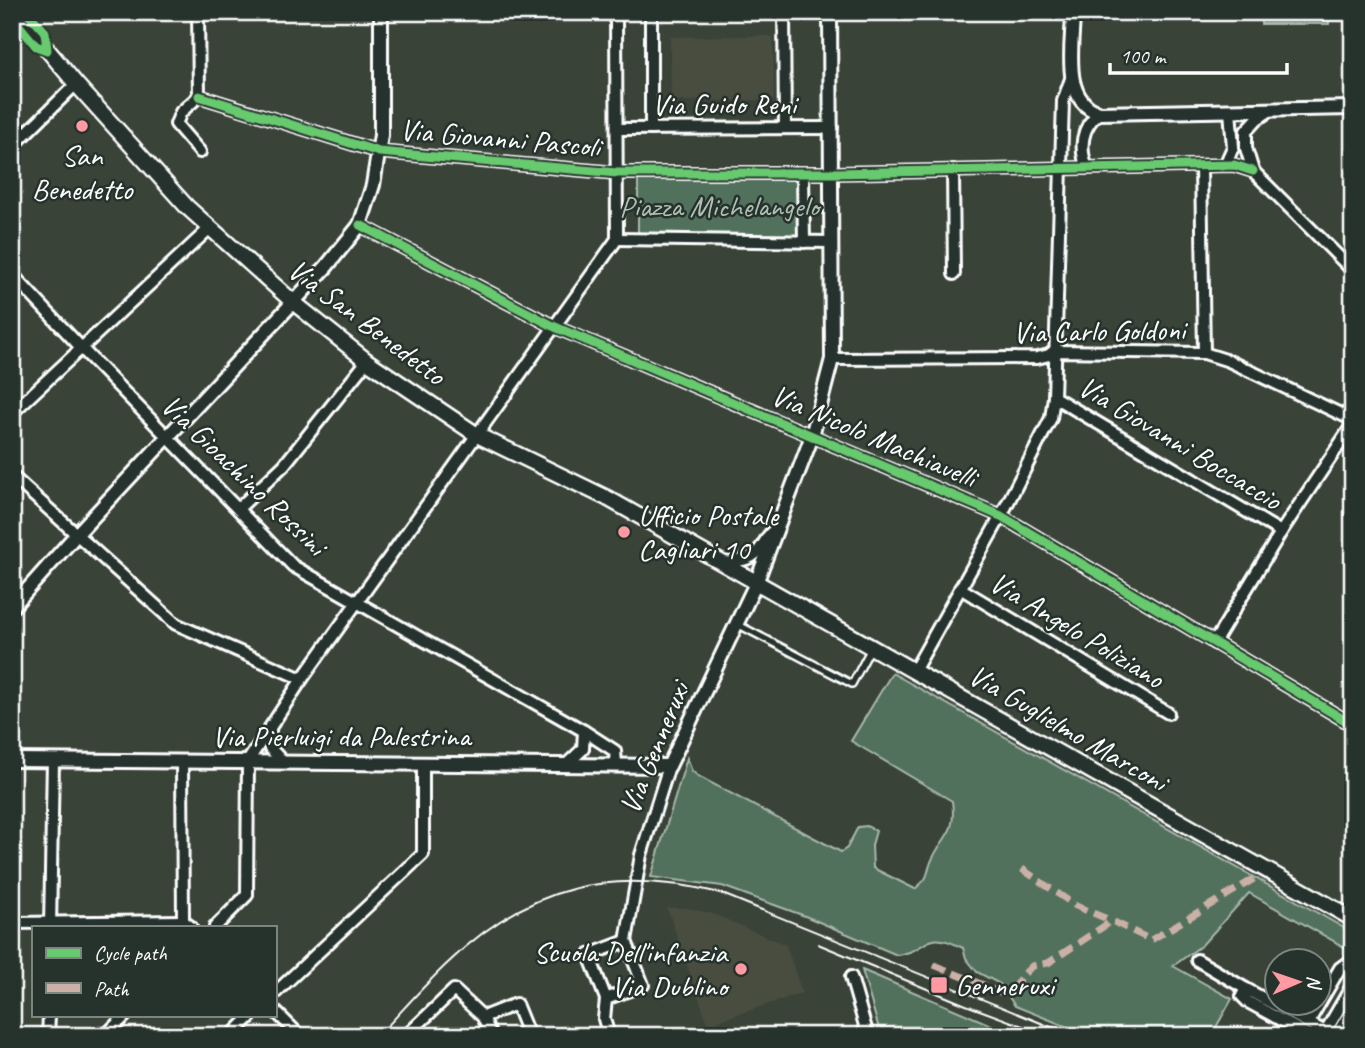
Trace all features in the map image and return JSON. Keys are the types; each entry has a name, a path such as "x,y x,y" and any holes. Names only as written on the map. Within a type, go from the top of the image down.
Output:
{"main road":[{"name":"Via San Benedetto","path":"16,12 76,84 187,207 293,302 367,361 477,435 607,498 756,583"},
{"name":"Via Guglielmo Marconi","path":"756,583 1353,919"}],"street":[{"path":"198,12 199,96 181,112 176,124 200,152"},
{"path":"12,607 326,267 360,225 373,185 379,152 382,101 381,12"},
{"path":"216,926 247,895 248,761 357,601 617,239 616,12"},
{"path":"651,12 651,129"},
{"path":"784,12 785,128"},
{"name":"Via Genneruxi","path":"626,941 641,855 669,766 756,583 813,436 832,359 830,12"},
{"path":"1073,12 1072,76 1079,100 1098,113 1353,108"},
{"path":"914,671 1001,516 1051,418 1054,397 1063,101 1072,76"},
{"path":"12,147 76,84"},
{"name":"Via Giovanni Pascoli","path":"199,96 379,152 617,173"},
{"path":"1253,171 1246,148 1246,131 1257,119 1272,110"},
{"path":"1225,165 1233,146 1230,111"},
{"path":"1087,169 1082,140 1086,129 1098,113"},
{"name":"Via Guido Reni","path":"617,130 832,128"},
{"path":"617,173 833,173 1234,165 1253,171 1353,271"},
{"path":"1201,166 1204,353"},
{"path":"953,170 954,274"},
{"path":"803,173 804,242"},
{"name":"Via Nicolò Machiavelli","path":"360,225 555,327 1001,516 1353,725"},
{"path":"12,413 210,228"},
{"path":"617,239 831,242"},
{"name":"Via Gioachino Rossini","path":"12,274 80,348 293,566 615,751 616,765"},
{"name":"Via Carlo Goldoni","path":"832,359 1037,358 1054,351 1204,353 1229,361 1353,422"},
{"path":"238,509 284,465 367,361"},
{"name":"Via Giovanni Boccaccio","path":"1054,397 1281,532"},
{"path":"1214,643 1281,532 1353,422"},
{"path":"12,476 176,624 302,679"},
{"path":"725,563 749,558 762,546 768,534 777,528"},
{"name":"Via Angelo Poliziano","path":"960,588 1168,713"},
{"path":"270,727 270,748 283,762"},
{"path":"566,765 583,749 584,732"},
{"name":"Via Pierluigi da Palestrina","path":"12,760 669,766"},
{"path":"50,925 53,760"},
{"path":"12,923 187,924 182,761"},
{"path":"276,992 423,854 423,763"},
{"path":"606,999 643,985 626,941 589,955 606,999 604,1020 609,1036"},
{"path":"1197,960 1328,1035"},
{"path":"1308,1023 1340,968 1346,963 1353,965"},
{"path":"851,976 867,1036"},
{"path":"1328,1035 1353,984"},
{"path":"1246,989 1242,996 1248,1002 1310,1036"},
{"path":"405,1036 454,990 483,1017 491,1036"},
{"path":"483,1017 516,1004 529,1036"},
{"path":"1328,1035 1353,1007"},
{"path":"276,1012 300,1036"},
{"path":"48,1036 49,1016"},
{"path":"105,1036 125,1016"},
{"path":"231,1036 251,1016"}],"lane":[{"path":"737,624 852,684 872,647"}],"shaded area":[{"path":"670,37 773,37 774,100 671,101"},
{"name":"Scuola Dell'infanzia Via Dublino","path":"667,908 688,908 713,914 786,945 802,993 708,1024"}],"green space":[{"path":"1261,12 1329,12 1329,24 1261,24"},
{"name":"Piazza Michelangelo","path":"638,176 800,176 800,237 638,237"},
{"path":"892,673 1353,933 1353,952 1249,893 1202,945 1173,966 1232,999 1211,1036 1090,1036 1015,1006 1000,984 977,972 966,958 963,948 950,942 933,940 908,953 897,955 805,916 722,886 651,877 687,758 692,771 698,776 841,852 847,848 858,827 867,826 876,831 872,845 873,868 915,889 925,879 935,853 948,834 953,813 952,801 851,741"},
{"path":"862,970 996,1027 966,1036 881,1036"}],"tram line":[{"path":"378,1036 449,962 479,936 510,915 542,899 574,888 643,882 681,885 720,893 1073,1036"},
{"path":"818,944 1039,1032"}],"marked path":[{"path":"1022,869 1076,906 1112,921"},
{"path":"934,965 1003,993 1013,989 1032,966 1048,963 1112,921 1151,940 1259,876"}],"cycle path":[{"path":"12,17 36,46 47,50 45,32 27,12"},
{"path":"199,96 379,152 617,173 833,173 1234,165 1253,171"},
{"path":"360,225 555,327 1001,516 1353,725"}],"place":[{"name":"San Benedetto","path":"82,126"},
{"name":"Ufficio Postale Cagliari 10","path":"624,532"},
{"name":"Scuola Dell'infanzia Via Dublino","path":"741,969"},
{"name":"Genneruxi","path":"939,985"}]}
